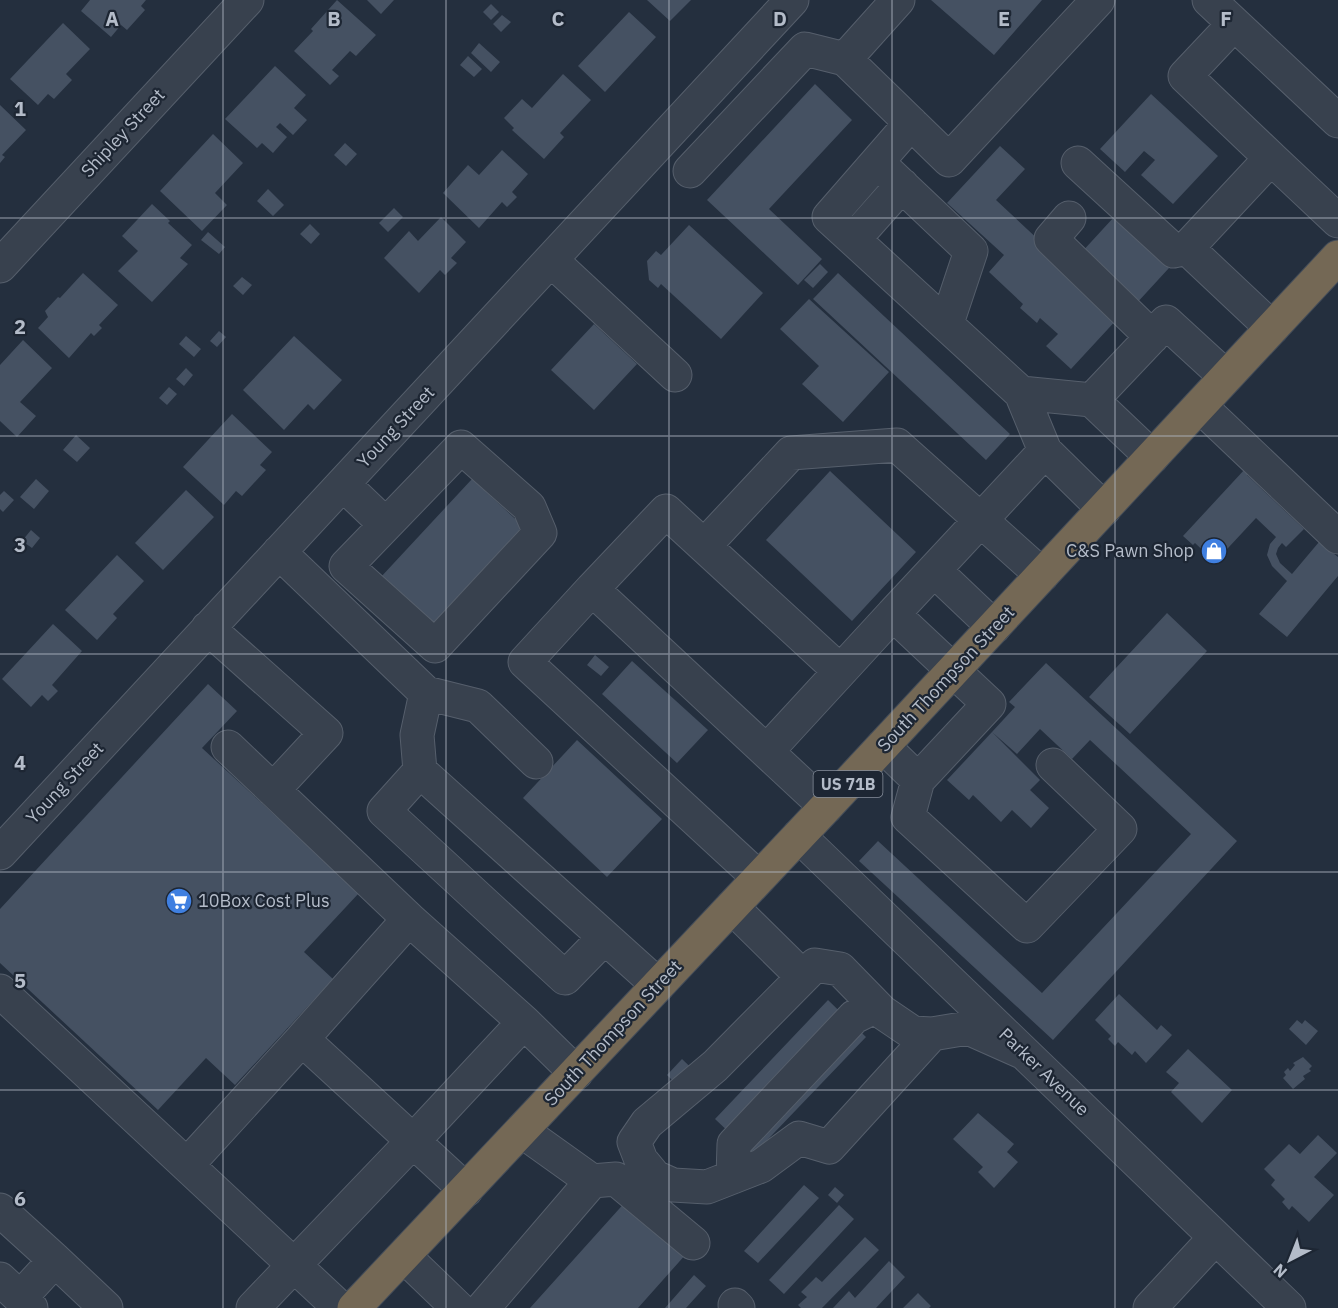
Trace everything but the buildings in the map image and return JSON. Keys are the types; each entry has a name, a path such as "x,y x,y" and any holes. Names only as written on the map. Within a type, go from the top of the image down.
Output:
{"highway":[{"name":"South Thompson Street","path":"353,1307 404,1256 799,836 1338,257"}],"street":[{"name":"Shipley Street","path":"0,266 247,0"},
{"name":"Young Street","path":"0,853 792,0"},
{"path":"845,59 898,0"},
{"path":"690,171 805,49 845,59 949,160 1098,0"},
{"path":"1209,0 1338,121"},
{"path":"1234,24 1185,75 1338,220"},
{"path":"911,123 829,217 1021,393 1045,451 1104,509"},
{"path":"1077,163 1174,251 1187,248 1271,158"},
{"path":"877,162 971,251 947,323"},
{"path":"854,239 902,185"},
{"path":"1070,218 1051,239 1152,337"},
{"path":"1187,248 1272,328"},
{"path":"551,260 675,375"},
{"path":"1092,400 1166,322 1226,377"},
{"path":"1021,393 1092,400 1152,457"},
{"path":"1200,406 1338,537"},
{"path":"704,546 791,453 897,445 1042,575"},
{"path":"461,447 529,507 540,533 435,646 346,566 385,524 461,447"},
{"path":"767,751 1045,451"},
{"path":"343,484 385,524"},
{"path":"759,878 525,662 666,511 840,672"},
{"path":"279,552 426,693 478,706 537,762"},
{"path":"934,570 994,627"},
{"path":"592,589 826,807"},
{"path":"893,614 989,704 918,780 908,817 1027,926 1120,829 1053,765"},
{"path":"208,628 326,734 273,790"},
{"path":"426,693 417,735 420,771 658,985"},
{"path":"883,746 918,780"},
{"path":"228,747 576,1072"},
{"path":"420,771 384,811 565,978 604,938"},
{"name":"Parker Avenue","path":"799,836 1288,1308"},
{"path":"732,907 803,977"},
{"path":"187,1165 410,919"},
{"path":"932,1034 829,1147 799,1138 761,1166 707,1187 673,1185 655,1177 641,1160 634,1142 647,1123 715,1066 815,965 840,969 876,1006 913,1033 932,1034 968,1028 1022,1052"},
{"path":"0,991 293,1265 353,1307"},
{"path":"733,1177 734,1144 854,1017 876,1006"},
{"path":"253,1308 524,1022"},
{"path":"302,1039 466,1190"},
{"path":"522,1131 592,1181 616,1179 693,1243"},
{"path":"483,1308 592,1181"},
{"path":"0,1210 106,1308"},
{"path":"1150,1308 1215,1238"},
{"path":"404,1256 458,1308"},
{"path":"17,1295 55,1260"}],"place":[{"name":"C&S Pawn Shop","path":"1214,551"},
{"name":"10Box Cost Plus","path":"179,901"}]}
